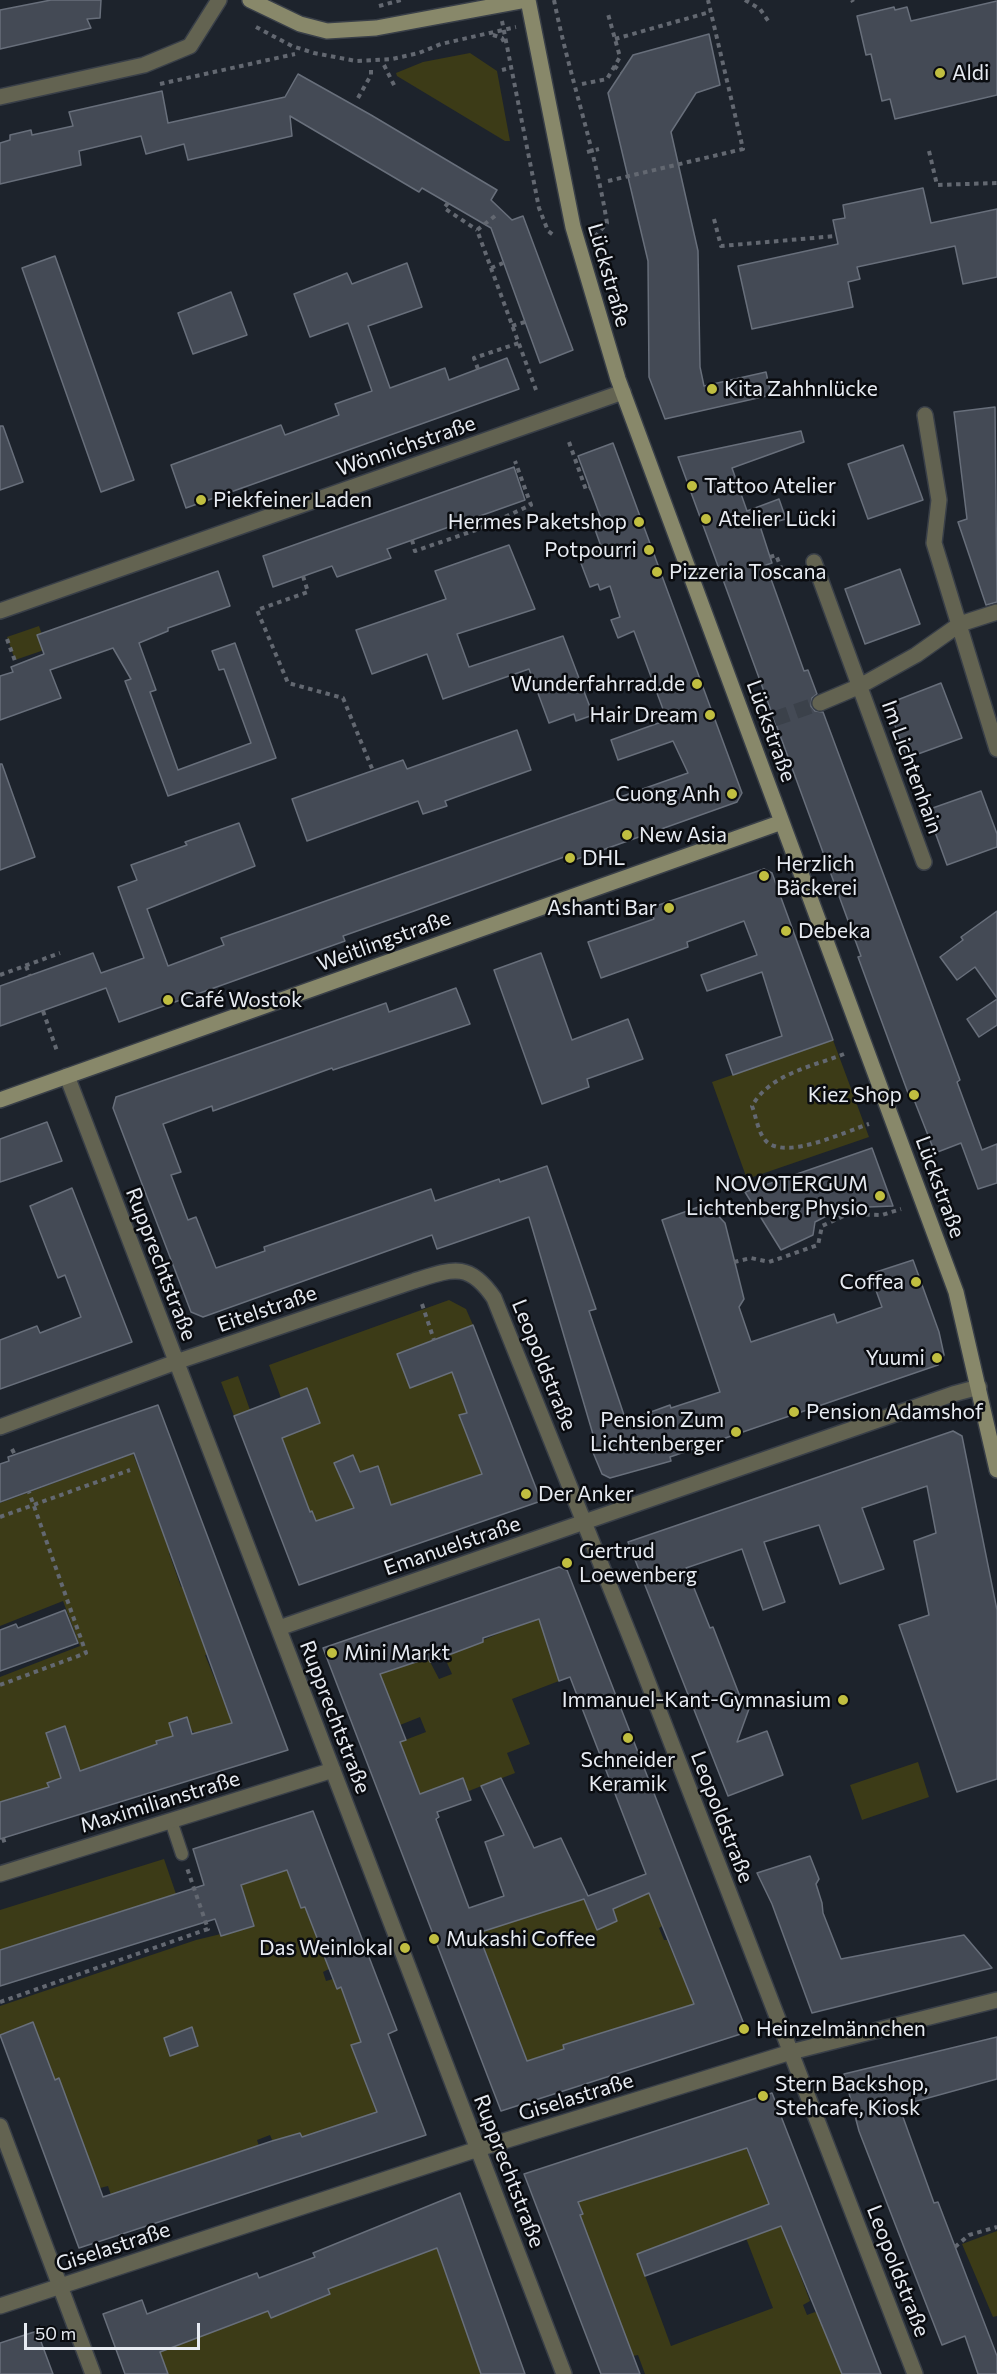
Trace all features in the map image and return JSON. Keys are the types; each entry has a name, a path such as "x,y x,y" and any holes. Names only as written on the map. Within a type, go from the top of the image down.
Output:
{"street":[{"path":"0,97 144,65 190,46 219,0"},
{"path":"250,0 300,24 327,32 376,28 527,0"},
{"name":"Lückstraße","path":"527,0 573,227 623,392 956,1292 997,1470"},
{"name":"Wönnichstraße","path":"0,611 623,392"},
{"path":"925,415 939,500 934,543 997,749"},
{"name":"Im Lichtenhain","path":"814,562 924,862"},
{"name":"Im Lichtenhain","path":"820,703 860,686 916,655 960,624 997,612"},
{"name":"Weitlingstraße","path":"0,1100 782,822"},
{"name":"Rupprechtstraße","path":"67,1076 564,2374"},
{"name":"Eitelstraße","path":"0,1427 176,1362 452,1269 482,1280"},
{"name":"Leopoldstraße","path":"482,1280 494,1298 584,1522 915,2374"},
{"name":"Emanuelstraße","path":"279,1628 953,1394 979,1387"},
{"name":"Maximilianstraße","path":"0,1874 333,1770"},
{"name":"Giselastraße","path":"0,2306 478,2150 791,2052 997,2000"},
{"path":"0,2126 93,2374"}],"lane":[{"path":"171,1821 182,1854"}],"path":[{"path":"373,7 401,0"},
{"path":"554,0 563,47 608,223 581,254"},
{"path":"608,181 742,149 708,0"},
{"path":"745,0 760,9 769,22"},
{"path":"499,6 539,208"},
{"path":"615,39 710,12"},
{"path":"582,84 607,79 620,57 608,14"},
{"path":"489,34 502,38 508,50"},
{"path":"160,84 295,54"},
{"path":"384,65 395,87"},
{"path":"614,66 622,72"},
{"path":"358,98 371,75 371,68"},
{"path":"590,151 599,149"},
{"path":"929,151 937,185 997,183"},
{"path":"448,203 444,208 477,230 536,390"},
{"path":"477,230 495,216"},
{"path":"714,219 721,246 836,236"},
{"path":"491,268 503,263"},
{"path":"512,327 525,322"},
{"path":"478,369 474,358 519,343"},
{"path":"569,442 586,490 590,488"},
{"path":"412,540 415,551 476,530 531,505 515,461"},
{"path":"472,519 476,530"},
{"path":"770,557 776,555 786,580"},
{"path":"303,576 308,592 257,610 288,683 343,698 373,771"},
{"path":"7,639 15,660"},
{"path":"0,975 60,953"},
{"path":"26,966 30,976"},
{"path":"43,1011 57,1051"},
{"path":"844,1054 771,1082 760,1092 752,1106 759,1126 766,1141 780,1149 796,1148 869,1124"},
{"path":"734,1262 751,1258 769,1262 818,1245 822,1226 848,1214 882,1215 901,1209"},
{"path":"422,1304 434,1340"},
{"path":"12,1449 15,1455"},
{"path":"0,1517 130,1470"},
{"path":"0,1685 87,1653 29,1492"},
{"path":"3,1838 5,1844"},
{"path":"0,2002 208,1929 182,1854"},
{"path":"955,2247 969,2235 997,2227"}],"shaded area":[{"path":"470,53 497,71 510,141 505,141 397,76 396,73 423,62"},
{"path":"39,626 47,649 15,660 7,637"},
{"path":"833,1040 869,1137 747,1179 712,1082"},
{"path":"449,1300 466,1309 473,1325 397,1355 410,1387 452,1372 467,1413 460,1415 487,1475 378,1509 316,1521 310,1512 282,1438 320,1422 307,1389 281,1398 269,1365"},
{"path":"238,1376 250,1410 234,1416 221,1382"},
{"path":"133,1454 171,1551 169,1553 181,1587 186,1586 194,1608 190,1609 203,1643 212,1653 205,1655 225,1704 236,1724 195,1733 190,1729 187,1717 170,1723 173,1736 157,1741 157,1744 75,1772 76,1759 64,1726 46,1733 61,1778 48,1783 49,1787 0,1802 0,1677 80,1646 63,1601 0,1626 0,1503"},
{"path":"539,1617 559,1681 512,1699 530,1744 507,1753 515,1773 425,1808 400,1742 426,1732 420,1717 400,1725 380,1674 427,1656 439,1679 452,1674 444,1656"},
{"path":"918,1762 929,1797 862,1820 850,1785"},
{"path":"164,1859 176,1894 0,1950 0,1910"},
{"path":"287,1870 301,1908 306,1906 329,1969 323,1972 326,1981 333,1979 337,1988 341,1987 361,2042 352,2045 377,2112 302,2137 300,2133 273,2142 270,2135 257,2140 259,2146 111,2195 108,2186 100,2188 59,2079 55,2080 32,2023 0,2035 0,2006 196,1940 254,1926 241,1885"},
{"path":"649,1892 662,1926 659,1928 664,1940 667,1940 694,2004 599,2034 581,2044 580,2039 563,2045 564,2049 522,2063 519,2039 513,2023 509,2024 500,2001 504,1999 498,1982 493,1983 485,1962 489,1960 482,1942 479,1943 474,1934 584,1898 597,1929 617,1921 613,1909"},
{"path":"746,2148 768,2203 772,2202 810,2301 803,2305 807,2315 815,2312 818,2314 842,2374 645,2374 638,2355 633,2356 580,2215 582,2214 578,2202","holes":["749,2212 746,2238 773,2308 671,2346 637,2254"]},
{"path":"997,2231 997,2316 993,2317 962,2244"},
{"path":"437,2248 481,2374 168,2374 160,2352 268,2311 272,2317 330,2294 328,2289"}],"building":[{"path":"51,0 101,0 100,18 87,19 91,28 0,49 0,10"},
{"name":"Aldi","path":"997,1 997,95 895,119 890,99 882,101 871,54 866,55 857,16 894,7 895,10 907,7 911,21"},
{"path":"709,34 720,85 696,93 671,132 698,251 700,367 704,386 766,372 771,395 665,419 649,377 648,261 608,93 633,55"},
{"path":"298,74 497,190 491,200 512,220 523,216 573,350 540,363 491,228 422,188 419,192 290,116 292,136 188,160 184,144 146,154 141,136 79,151 81,165 0,184 0,143 10,140 10,135 31,130 32,135 73,126 69,112 162,91 168,123 285,97"},
{"path":"923,188 931,223 997,209 997,277 963,284 955,246 857,267 860,279 848,282 853,307 752,329 738,266 838,244 833,220 845,218 843,205"},
{"path":"55,256 134,480 101,492 22,268"},
{"path":"407,263 422,307 368,326 390,388 445,368 449,380 507,358 519,389 186,508 171,465 281,425 285,435 339,415 335,404 372,391 348,323 310,337 294,294 347,273 352,284"},
{"path":"231,292 247,335 193,354 178,313"},
{"path":"995,407 997,602 986,605 958,522 967,519 954,412"},
{"path":"0,426 3,426 23,482 0,490"},
{"path":"801,431 804,442 732,468 747,511 779,499 786,519 760,526 772,563 766,565 804,671 808,670 817,694 812,698 811,706 815,711 823,712 960,1080 957,1082 982,1150 997,1144 997,1183 978,1189 961,1143 935,1153 911,1092 908,1093 858,957 861,956 678,457"},
{"path":"613,443 742,793 737,802 566,863 564,857 343,936 345,941 119,1022 106,988 0,1026 0,986 93,953 101,973 144,958 118,887 137,880 131,865 187,845 185,842 239,823 255,866 147,909 168,966 224,945 221,938 688,773 673,741 618,760 611,740 667,720 634,631 618,638 611,620 620,617 610,586 600,590 598,584 590,587 579,558 602,549 593,524 602,521 578,456"},
{"path":"903,445 923,500 868,519 848,464"},
{"path":"514,467 525,500 387,549 391,558 337,577 332,566 273,587 263,556"},
{"path":"509,545 535,609 457,634 469,667 563,636 593,715 576,721 574,714 549,723 529,669 443,699 427,654 372,674 356,630 446,599 435,571"},
{"path":"900,569 920,624 865,644 845,589"},
{"path":"218,571 230,606 168,628 168,631 139,643 156,690 150,692 178,770 251,743 224,669 219,670 212,651 235,643 276,758 168,796 125,681 131,679 113,648 50,670 61,698 0,720 0,676 13,672 11,667 44,654 37,635"},
{"path":"941,683 962,738 907,758 887,704"},
{"path":"517,730 531,770 445,801 447,806 423,814 418,801 307,841 292,799 403,760 407,769"},
{"path":"0,764 2,764 35,857 0,870"},
{"path":"981,791 997,834 997,847 947,865 927,810"},
{"path":"764,869 772,873 833,1040 733,1075 726,1055 782,1036 762,972 707,991 701,975 757,955 744,921 687,942 688,947 601,978 588,942 654,919 650,908"},
{"path":"997,911 997,998 975,967 957,980 940,957 963,940 961,937"},
{"path":"541,953 572,1040 628,1019 643,1059 587,1079 589,1087 542,1104 494,970"},
{"path":"456,988 470,1024 333,1070 332,1068 213,1111 212,1106 163,1124 181,1172 171,1175 188,1220 196,1217 216,1268 265,1251 264,1247 431,1189 435,1201 499,1179 500,1182 547,1166 596,1309 589,1311 626,1421 670,1405 671,1408 720,1392 662,1220 707,1204 725,1223 744,1299 739,1307 751,1342 834,1314 837,1323 882,1307 870,1274 913,1260 939,1332 944,1355 938,1365 670,1457 671,1461 610,1478 602,1474 592,1450 597,1448 529,1217 437,1249 432,1235 203,1317 191,1312 113,1108 116,1097 386,1003 389,1012"},
{"path":"997,999 997,1025 979,1037 967,1019"},
{"path":"47,1122 62,1161 0,1182 0,1139"},
{"path":"872,1148 893,1206 842,1208 815,1222 813,1235 781,1250 745,1192"},
{"path":"72,1188 132,1342 0,1389 0,1340 37,1326 40,1333 81,1317 65,1275 58,1278 30,1206"},
{"path":"473,1325 541,1501 299,1585 234,1416 307,1388 320,1423 282,1438 310,1512 312,1511 316,1521 354,1508 334,1463 353,1455 360,1472 378,1466 391,1505 482,1474 459,1415 467,1413 452,1372 410,1388 397,1354"},
{"path":"158,1405 288,1750 0,1839 0,1802 49,1787 47,1783 61,1778 46,1733 65,1726 80,1771 157,1744 156,1741 173,1736 169,1723 187,1717 192,1734 232,1723 134,1453 0,1502 0,1464 9,1461 8,1457"},
{"path":"953,1431 962,1436 997,1610 997,1779 957,1792 899,1625 929,1615 914,1541 936,1533 927,1486 862,1508 884,1569 840,1584 819,1525 764,1542 785,1602 763,1610 742,1549 686,1568 710,1628 713,1627 739,1694 749,1701 750,1706 737,1742 767,1731 783,1775 728,1796 628,1542"},
{"path":"559,1567 567,1570 747,2032 501,2111 323,1648","holes":["539,1619 559,1681 570,1677 646,1874 588,1896 561,1838 534,1848 501,1778 481,1786 504,1835 485,1842 504,1896 469,1908 436,1819 439,1817 437,1812 471,1800 463,1778 420,1794 400,1742 406,1740 380,1674 428,1658 430,1662 483,1642 483,1638","649,1893 694,2004 563,2045 564,2049 527,2061 478,1933 584,1899 597,1930 617,1921 613,1909"]},
{"path":"65,1610 78,1643 0,1671 0,1630 16,1624 18,1628"},
{"path":"313,1811 397,2030 388,2034 426,2135 79,2248 0,2035 33,2022 55,2080 59,2078 103,2197 272,2141 300,2133 302,2137 377,2112 351,2045 361,2042 341,1987 337,1989 305,1907 301,1908 287,1870 241,1885 254,1926 221,1936 215,1919 0,1986 0,1950 204,1885 193,1849"},
{"path":"810,1856 819,1879 816,1884 823,1913 841,1959 964,1935 992,1968 812,2013 772,1904 757,1873"},
{"path":"192,2027 198,2046 170,2056 164,2038"},
{"path":"997,2037 997,2079 899,2106 934,2203 938,2202 997,2356 997,2374 978,2374 965,2336 942,2345 859,2131 844,2074"},
{"path":"772,2093 881,2374 842,2374 781,2226 645,2276 637,2254 769,2204 747,2148 578,2202 583,2214 580,2215 640,2374 601,2374 524,2174"},
{"path":"460,2193 525,2374 481,2374 437,2248 328,2289 330,2294 271,2318 268,2311 160,2352 168,2374 125,2374 103,2314 142,2300 147,2314 257,2273 259,2278 315,2257 313,2253"},
{"path":"37,2331 53,2374 0,2374 0,2343"}],"tunnel":[{"path":"774,719 820,703"}],"place":[{"name":"Aldi","path":"940,73"},
{"name":"Kita Zahhnlücke","path":"712,389"},
{"name":"Tattoo Atelier","path":"692,486"},
{"name":"Piekfeiner Laden","path":"201,500"},
{"name":"Atelier Lücki","path":"706,519"},
{"name":"Hermes Paketshop","path":"639,522"},
{"name":"Potpourri","path":"649,550"},
{"name":"Pizzeria Toscana","path":"657,572"},
{"name":"Wunderfahrrad.de","path":"697,684"},
{"name":"Hair Dream","path":"710,715"},
{"name":"Cuong Anh","path":"732,794"},
{"name":"New Asia","path":"627,835"},
{"name":"DHL","path":"570,858"},
{"name":"Herzlich Bäckerei","path":"764,876"},
{"name":"Ashanti Bar","path":"669,908"},
{"name":"Debeka","path":"786,931"},
{"name":"Café Wostok","path":"168,1000"},
{"name":"Kiez Shop","path":"914,1095"},
{"name":"NOVOTERGUM Lichtenberg Physio","path":"880,1196"},
{"name":"Coffea","path":"916,1282"},
{"name":"Yuumi","path":"937,1358"},
{"name":"Pension Adamshof","path":"794,1412"},
{"name":"Pension Zum Lichtenberger","path":"736,1432"},
{"name":"Der Anker","path":"526,1494"},
{"name":"Gertrud Loewenberg","path":"567,1563"},
{"name":"Mini Markt","path":"332,1653"},
{"name":"Immanuel-Kant-Gymnasium","path":"843,1700"},
{"name":"Schneider Keramik","path":"628,1738"},
{"name":"Mukashi Coffee","path":"434,1939"},
{"name":"Das Weinlokal","path":"405,1948"},
{"name":"Heinzelmännchen","path":"744,2029"},
{"name":"Stern Backshop, Stehcafe, Kiosk","path":"763,2096"}]}
